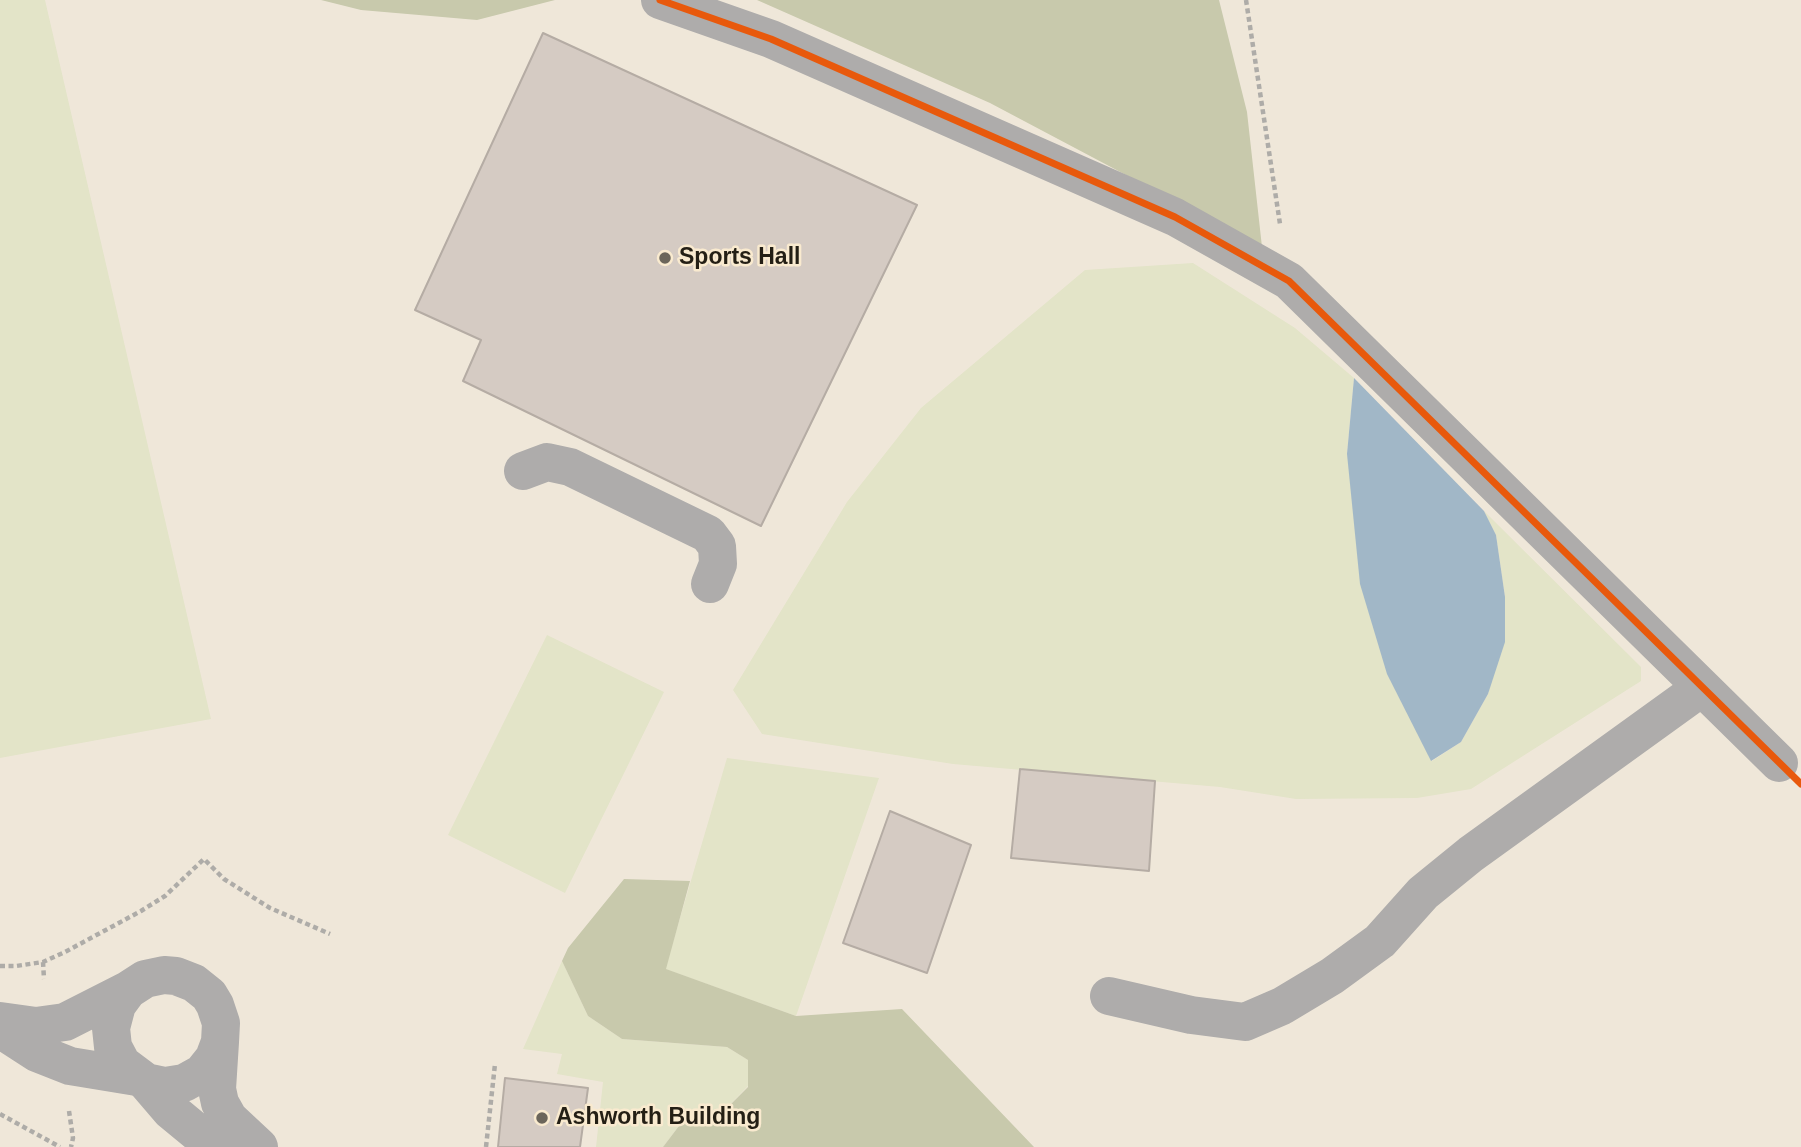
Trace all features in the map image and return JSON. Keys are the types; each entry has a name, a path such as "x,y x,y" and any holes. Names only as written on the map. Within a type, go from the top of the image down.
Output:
{"lane":[{"path":"660,0 772,39 1175,217 1289,281 1779,763"},
{"path":"523,471 547,463 570,467 708,534 717,546 718,564 710,584"},
{"path":"1109,996 1191,1014 1244,1022 1282,1006 1332,976 1380,941 1423,893 1471,854 1701,688"},
{"path":"0,1021 36,1026 65,1021 145,979 164,975 176,976 194,983 209,995 220,1023 217,1089 220,1103 229,1119 259,1147"},
{"path":"128,990 117,1005 111,1028 113,1047 122,1064 141,1079 170,1110 205,1139 221,1147"},
{"path":"0,1029 37,1053 70,1066 164,1086 184,1083 202,1073 214,1058 220,1042"}],"path":[{"path":"1246,0 1289,281"},
{"path":"0,966 16,967 43,962 65,952 165,896 204,859 225,879 270,908 330,934"},
{"path":"486,1147 495,1064"},
{"path":"0,1114 60,1147"}],"green space":[{"path":"0,0 45,0 211,719 0,758"},
{"path":"321,0 555,0 477,20 361,10"},
{"path":"757,0 1219,0 1247,112 1262,247 990,103"},
{"path":"1193,263 1295,328 1354,378 1347,454 1432,761 1461,742 1488,694 1505,597 1496,535 1484,511 1641,667 1641,681 1471,789 1417,798 1296,799 1220,787 953,764 762,734 733,690 847,502 921,408 1085,270"},
{"path":"547,635 664,692 565,893 448,835"},
{"path":"727,758 879,778 796,1016 665,969"},
{"path":"624,879 690,881 666,969 796,1016 902,1009 1034,1147 663,1147 682,1122 721,1114 748,1087 748,1060 727,1047 622,1039 588,1016 562,961 568,948"},
{"path":"562,961 588,1016 622,1039 727,1047 748,1060 748,1086 721,1114 682,1122 663,1147 596,1147 603,1082 557,1074 562,1054 523,1049"}],"water":[{"path":"1354,378 1484,511 1496,535 1505,597 1505,642 1488,694 1461,742 1431,761 1387,674 1360,584 1347,454"}],"building":[{"name":"Sports Hall","path":"543,33 917,205 761,526 463,381 481,340 415,310"},
{"path":"1020,769 1155,781 1149,871 1011,858"},
{"path":"890,811 971,845 927,973 843,943"},
{"name":"Ashworth Building","path":"505,1078 588,1088 580,1147 498,1147"}],"cycle path":[{"path":"660,0 771,39 1175,217 1289,281 1801,784"}],"place":[{"name":"Sports Hall","path":"665,258"},
{"name":"Ashworth Building","path":"542,1118"}]}
